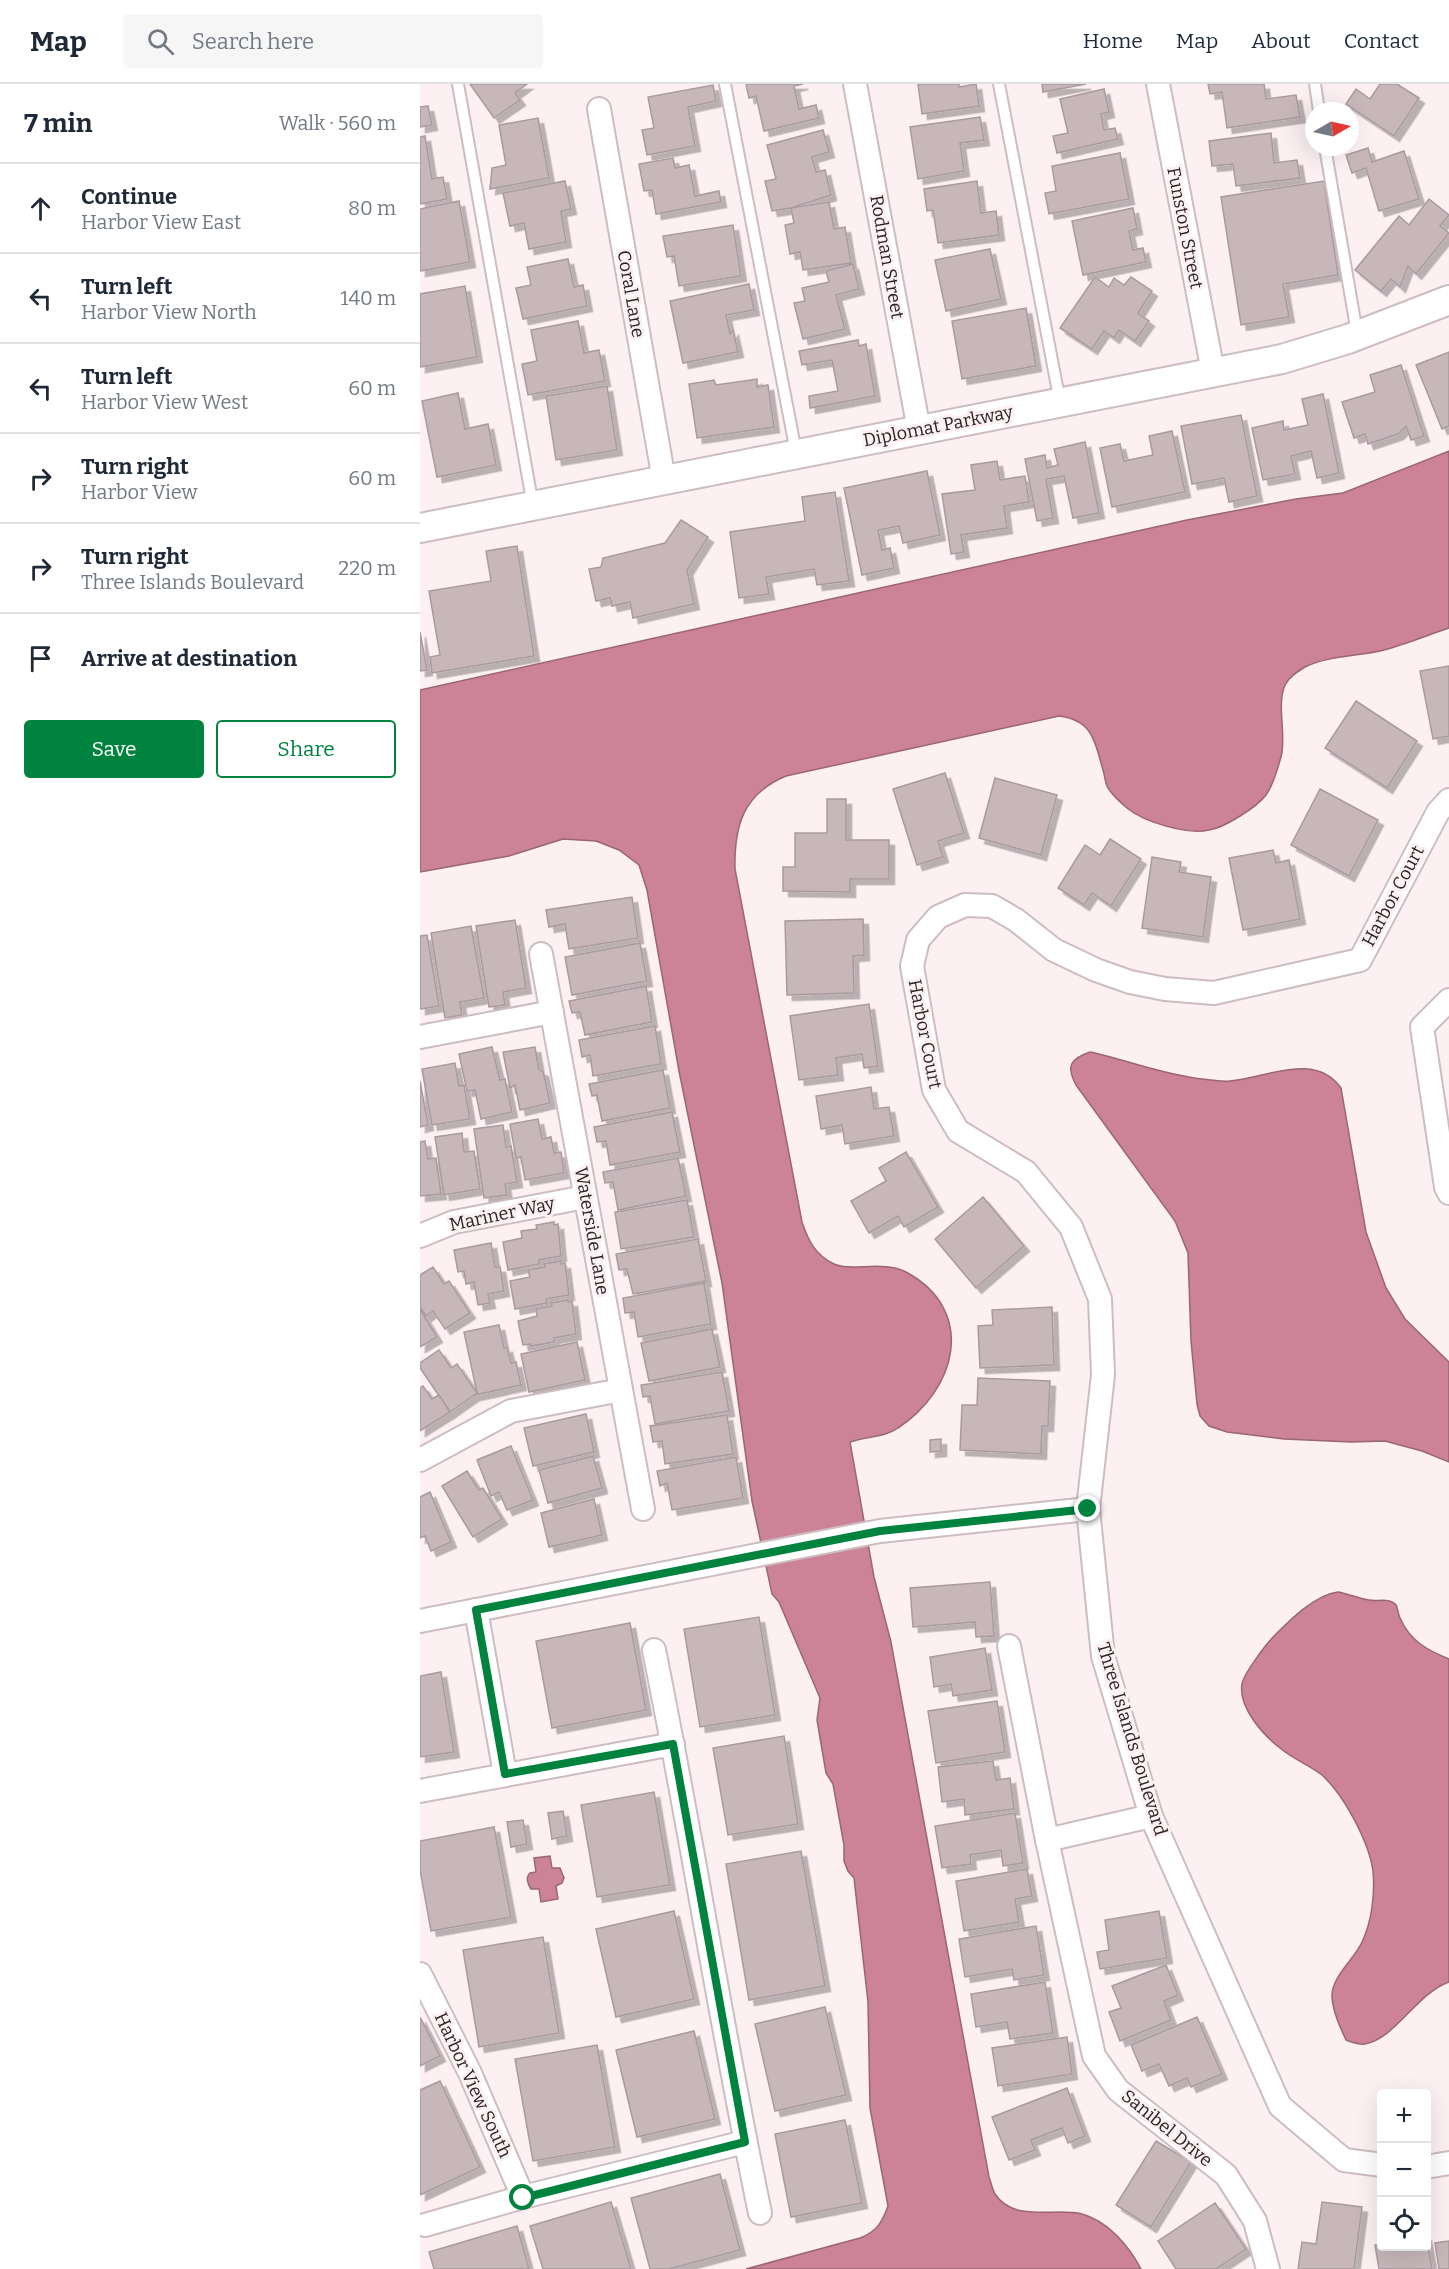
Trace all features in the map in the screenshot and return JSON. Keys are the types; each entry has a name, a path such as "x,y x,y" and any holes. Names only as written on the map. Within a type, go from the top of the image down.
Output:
{"street":[{"name":"Rodman Street","path":"855,84 919,430"},
{"name":"Funston Street","path":"1158,84 1213,372"},
{"name":"Coral Lane","path":"599,109 664,480"},
{"name":"Diplomat Parkway","path":"420,528 1282,359 1357,335 1449,300"},
{"name":"Harbor Court","path":"1088,1509 1103,1375 1100,1299 1071,1227 1026,1172 958,1131 934,1090 912,966 918,940 938,917 965,905 992,906 1016,920 1054,950 1096,970 1130,982 1214,993 1360,960 1438,812 1449,800"},
{"name":"Waterside Lane","path":"541,954 643,1509"},
{"path":"1449,1000 1422,1027 1446,1186 1449,1193"},
{"path":"420,1037 552,1012"},
{"name":"Mariner Way","path":"420,1236 454,1221 585,1197"},
{"path":"420,1460 511,1411 621,1390"},
{"path":"420,1621 880,1531 1088,1509"},
{"name":"Three Islands Boulevard","path":"1088,1509 1103,1656 1151,1816 1280,2106 1344,2160 1377,2164"},
{"path":"476,1610 505,1774"},
{"name":"Sanibel Drive","path":"1009,1646 1047,1840 1094,2056 1118,2090 1226,2175 1255,2221 1268,2269"},
{"path":"654,1650 760,2213"},
{"path":"420,1791 673,1744"},
{"path":"1047,1840 1151,1816"},
{"name":"Harbor View South","path":"420,1974 470,2073 523,2198"},
{"path":"425,2225 745,2142"},
{"path":"1431,2166 1449,2163"}],"lane":[{"path":"458,84 533,506"},
{"path":"725,84 796,454"},
{"path":"999,84 1060,402"},
{"path":"1315,84 1318,102"},
{"path":"1327,156 1357,335"}],"shaded area":[{"path":"1449,451 1449,628 1384,650 1313,663 1291,677 1282,693 1283,748 1273,782 1262,800 1231,821 1209,830 1189,831 1166,826 1135,813 1122,804 1108,788 1095,742 1086,727 1070,718 1059,716 786,776 771,783 760,792 744,813 739,825 735,869 804,1229 817,1252 834,1264 849,1267 888,1267 906,1272 929,1288 943,1307 950,1328 951,1350 945,1372 934,1393 918,1412 893,1431 850,1442 874,1577 891,1642 989,2177 995,2194 1003,2203 1013,2208 1036,2212 1071,2212 1092,2217 1109,2228 1124,2243 1141,2269 746,2269 866,2236 878,2226 888,2206 870,2108 868,2002 854,1878 844,1861 844,1845 833,1784 826,1773 817,1720 820,1698 779,1602 772,1594 752,1501 722,1283 679,1071 647,890 639,865 619,850 596,841 563,839 509,856 420,872 420,690 1187,520 1296,499 1343,493"},
{"path":"1090,1052 1174,1074 1220,1081 1244,1079 1289,1069 1318,1071 1330,1077 1341,1088 1366,1232 1386,1288 1405,1319 1449,1362 1449,1462 1422,1451 1385,1441 1284,1439 1227,1432 1209,1426 1200,1416 1191,1341 1188,1253 1175,1221 1076,1085 1071,1073 1072,1064 1078,1057"},
{"path":"1338,1592 1393,1603 1397,1606 1404,1626 1414,1639 1433,1652 1449,1659 1449,1982 1426,1996 1387,2033 1365,2044 1346,2040 1335,2014 1332,1997 1335,1982 1358,1949 1365,1934 1373,1898 1374,1880 1371,1859 1361,1833 1339,1794 1322,1775 1285,1752 1266,1736 1253,1720 1242,1693 1242,1684 1247,1673 1275,1635 1312,1603"},
{"path":"550,1856 552,1868 560,1868 564,1878 562,1883 556,1886 558,1899 541,1902 539,1889 531,1889 528,1877 530,1873 536,1872 534,1858"}],"building":[{"path":"470,84 527,84 515,93 520,100 494,118"},
{"path":"746,84 803,84 794,86 799,109 816,105 819,118 764,131 756,96 749,98"},
{"path":"918,84 959,84 959,87 976,84 979,106 922,114"},
{"path":"1042,84 1086,84 1043,92"},
{"path":"1208,84 1264,84 1266,99 1296,95 1300,117 1227,128 1222,92 1210,94"},
{"path":"1380,84 1397,84 1419,98 1394,136 1359,113 1359,102 1347,102 1356,89 1370,99"},
{"path":"713,85 716,101 688,107 695,146 647,155 642,130 654,128 648,97"},
{"path":"1104,89 1109,112 1101,114 1104,130 1115,128 1118,139 1057,153 1053,136 1068,133 1060,99"},
{"path":"428,106 432,125 420,127 420,107"},
{"path":"980,117 984,140 960,143 964,171 918,179 910,127"},
{"path":"538,118 549,178 490,189 492,168 506,165 499,125"},
{"path":"823,130 829,152 812,157 816,172 825,170 831,195 791,208 772,211 765,181 776,179 767,145"},
{"path":"1271,133 1274,163 1297,160 1300,178 1236,186 1233,164 1212,166 1209,141"},
{"path":"425,136 432,179 443,177 447,199 420,204 420,137"},
{"path":"1368,148 1372,162 1404,151 1419,199 1379,211 1366,168 1352,173 1346,156 1359,156 1359,151"},
{"path":"1120,153 1129,199 1049,214 1045,193 1056,191 1052,166"},
{"path":"673,158 675,168 689,165 695,196 719,191 721,202 656,214 652,190 644,191 639,164"},
{"path":"565,181 571,209 561,211 566,242 529,249 524,223 510,226 503,193"},
{"path":"977,181 981,213 996,211 999,235 938,243 933,210 927,211 924,189"},
{"path":"1324,181 1338,275 1283,284 1289,317 1241,325 1221,197"},
{"path":"1429,199 1449,215 1440,226 1449,233 1416,274 1408,266 1400,287 1391,279 1381,291 1355,270 1399,216 1409,225"},
{"path":"459,201 470,262 420,271 420,209"},
{"path":"829,202 834,229 845,227 851,263 803,270 800,252 790,254 785,225 794,223 791,208"},
{"path":"1133,208 1137,229 1129,231 1133,250 1143,248 1146,262 1083,275 1072,221"},
{"path":"733,225 741,276 679,286 674,256 667,257 663,236"},
{"path":"990,249 1001,299 946,311 935,260"},
{"path":"568,259 574,287 583,285 587,306 523,319 516,288 531,285 527,267"},
{"path":"853,264 859,289 836,295 845,329 803,339 794,303 805,301 802,288 829,282 826,271"},
{"path":"1095,277 1109,287 1114,278 1124,285 1131,277 1152,291 1138,313 1149,321 1135,341 1119,330 1114,338 1104,331 1092,349 1060,328"},
{"path":"749,284 754,310 726,315 730,334 733,330 738,352 683,363 670,301"},
{"path":"465,286 477,357 420,367 420,294"},
{"path":"1026,308 1036,366 962,379 952,321"},
{"path":"578,321 584,353 599,350 605,381 528,395 522,364 537,361 531,330"},
{"path":"858,340 859,346 866,344 875,396 810,408 809,396 838,391 832,360 802,365 799,351"},
{"path":"1449,352 1449,426 1442,429 1416,365"},
{"path":"1401,365 1424,436 1411,440 1406,426 1398,434 1368,444 1365,434 1354,438 1342,402 1375,392 1370,375"},
{"path":"757,379 757,387 768,385 774,427 697,438 689,384 714,380 716,385"},
{"path":"607,386 617,450 556,460 546,396"},
{"path":"458,393 465,429 488,424 496,465 437,477 422,401"},
{"path":"1323,394 1339,473 1317,478 1311,451 1291,456 1295,474 1263,480 1252,428 1283,421 1284,430 1308,425 1302,399"},
{"path":"1241,415 1257,496 1229,502 1224,478 1192,484 1181,426"},
{"path":"1172,431 1185,492 1112,507 1100,448 1120,444 1124,461 1153,455 1149,436"},
{"path":"1085,442 1099,513 1073,518 1064,476 1046,479 1053,518 1037,521 1025,459 1045,455 1047,468 1058,465 1054,449"},
{"path":"997,461 1000,480 1025,476 1029,502 1004,506 1007,528 961,535 964,552 951,554 942,494 975,490 971,465"},
{"path":"927,471 940,535 903,543 899,526 878,530 882,550 890,548 894,568 862,575 844,488"},
{"path":"835,492 849,581 817,585 814,569 766,577 769,594 739,598 730,532 805,521 802,497"},
{"path":"681,520 708,537 687,570 694,604 633,618 630,602 612,606 610,598 596,601 589,569 601,567 603,558 665,543"},
{"path":"517,546 534,656 432,673 430,657 440,655 429,591 491,581 486,551"},
{"path":"420,632 427,670 420,671"},
{"path":"1449,666 1449,736 1433,739 1420,671"},
{"path":"1356,701 1417,741 1387,788 1325,748"},
{"path":"945,773 964,833 938,841 943,857 917,865 893,789"},
{"path":"995,778 1057,795 1041,855 979,838"},
{"path":"1320,789 1378,820 1349,876 1291,845"},
{"path":"827,799 846,799 846,840 889,840 889,879 850,879 850,892 783,891 783,867 795,867 795,833 827,833"},
{"path":"1110,839 1141,859 1111,906 1092,893 1084,905 1058,888 1085,845 1100,855"},
{"path":"1273,850 1276,863 1289,860 1300,919 1243,930 1229,858"},
{"path":"1152,857 1181,862 1179,872 1211,877 1203,937 1142,928"},
{"path":"632,897 638,938 569,949 565,924 549,927 546,910"},
{"path":"863,919 864,955 853,956 854,993 787,995 785,921"},
{"path":"515,920 526,988 503,992 505,1005 489,1007 476,926"},
{"path":"471,926 484,998 460,1002 462,1015 445,1018 431,933"},
{"path":"427,935 439,1006 420,1009 420,936"},
{"path":"640,943 647,981 572,995 565,957"},
{"path":"646,986 652,1022 585,1035 580,1012 572,1013 569,1001"},
{"path":"869,1004 878,1066 864,1068 862,1054 836,1058 838,1075 799,1080 790,1016"},
{"path":"655,1026 661,1064 593,1076 590,1055 582,1057 579,1040"},
{"path":"492,1047 500,1080 505,1079 512,1112 481,1119 475,1090 467,1091 459,1054"},
{"path":"535,1047 539,1070 543,1071 550,1103 520,1110 515,1085 510,1088 503,1052"},
{"path":"455,1063 459,1086 464,1085 470,1119 432,1125 422,1069"},
{"path":"663,1070 670,1108 602,1121 597,1095 592,1096 589,1084"},
{"path":"420,1081 428,1125 420,1127"},
{"path":"871,1087 874,1109 889,1107 894,1136 845,1144 842,1125 821,1129 816,1096"},
{"path":"672,1112 680,1152 610,1165 606,1141 597,1142 594,1127"},
{"path":"538,1119 542,1139 551,1137 554,1153 561,1152 564,1173 525,1180 521,1157 516,1158 510,1124"},
{"path":"503,1125 506,1147 511,1146 517,1182 505,1184 507,1195 484,1198 474,1129"},
{"path":"462,1133 464,1152 474,1151 480,1189 444,1195 435,1137"},
{"path":"425,1141 428,1159 436,1158 441,1194 420,1196 420,1142"},
{"path":"906,1152 938,1207 904,1227 898,1216 869,1233 851,1201 886,1181 879,1168"},
{"path":"678,1158 686,1196 618,1210 613,1182 605,1183 603,1172"},
{"path":"983,1197 1024,1246 976,1288 935,1239"},
{"path":"687,1200 694,1237 621,1249 615,1212"},
{"path":"554,1222 554,1225 558,1224 561,1256 539,1260 539,1264 508,1270 503,1242 522,1238 521,1231 537,1229 536,1225"},
{"path":"698,1239 706,1281 633,1294 627,1269 619,1270 616,1254"},
{"path":"491,1243 495,1267 500,1267 504,1291 488,1294 490,1303 478,1305 474,1282 466,1284 464,1271 458,1272 454,1250"},
{"path":"561,1261 561,1264 565,1263 569,1295 546,1299 547,1303 515,1309 510,1281 530,1277 528,1270"},
{"path":"433,1267 444,1284 449,1281 470,1313 445,1329 433,1311 426,1316 420,1307 420,1275"},
{"path":"704,1283 711,1324 638,1337 634,1312 625,1313 623,1298"},
{"path":"568,1300 568,1302 572,1301 576,1334 554,1338 554,1342 523,1345 518,1321 537,1316 536,1309"},
{"path":"1052,1307 1054,1365 980,1368 978,1326 993,1325 992,1310"},
{"path":"420,1309 437,1337 420,1347"},
{"path":"499,1325 504,1348 507,1347 511,1363 516,1362 521,1385 475,1395 477,1393 464,1332"},
{"path":"712,1329 720,1367 649,1381 641,1343"},
{"path":"577,1342 585,1380 529,1392 521,1354"},
{"path":"439,1350 451,1368 457,1364 477,1393 450,1412 420,1368 420,1363"},
{"path":"722,1372 729,1411 655,1424 650,1396 643,1397 641,1385"},
{"path":"978,1378 1050,1381 1048,1426 1042,1426 1041,1454 960,1450 962,1405 977,1405"},
{"path":"423,1386 432,1399 439,1395 450,1412 420,1431 420,1388"},
{"path":"586,1414 594,1452 533,1466 524,1428"},
{"path":"727,1415 733,1454 665,1464 662,1441 653,1442 650,1426"},
{"path":"941,1439 941,1451 930,1452 930,1440"},
{"path":"511,1446 533,1500 507,1510 499,1492 491,1496 477,1460"},
{"path":"593,1456 602,1488 548,1503 539,1470"},
{"path":"736,1457 743,1498 672,1510 667,1483 660,1486 657,1471"},
{"path":"467,1471 479,1490 483,1488 502,1519 473,1537 442,1486"},
{"path":"430,1492 451,1542 431,1551 425,1536 420,1538 420,1497"},
{"path":"594,1499 602,1535 549,1547 541,1513"},
{"path":"990,1582 994,1636 976,1637 975,1622 913,1627 910,1588"},
{"path":"759,1617 775,1715 700,1727 684,1629"},
{"path":"630,1623 646,1710 552,1728 536,1641"},
{"path":"985,1648 992,1690 953,1696 951,1684 934,1687 930,1657"},
{"path":"441,1672 454,1752 420,1757 420,1676"},
{"path":"997,1701 1005,1752 936,1763 928,1711"},
{"path":"784,1736 798,1824 728,1835 713,1748"},
{"path":"993,1761 996,1780 1010,1778 1014,1809 965,1815 964,1799 942,1802 938,1767"},
{"path":"654,1792 670,1885 597,1897 581,1805"},
{"path":"563,1811 567,1836 552,1839 548,1813"},
{"path":"1015,1813 1023,1863 1003,1866 1001,1850 970,1855 971,1864 942,1868 935,1826"},
{"path":"523,1820 527,1844 511,1847 507,1822"},
{"path":"494,1827 511,1917 431,1931 420,1870 420,1841"},
{"path":"801,1851 825,1986 749,2000 726,1864"},
{"path":"1027,1869 1032,1896 1015,1899 1019,1922 964,1931 956,1881"},
{"path":"674,1911 694,1999 616,2017 596,1929"},
{"path":"1159,1911 1167,1958 1100,1969 1097,1952 1109,1950 1105,1920"},
{"path":"1036,1926 1044,1975 1014,1980 1012,1969 965,1977 959,1939"},
{"path":"543,1937 559,2033 479,2047 463,1950"},
{"path":"1166,1965 1178,1995 1164,2001 1171,2020 1120,2041 1109,2012 1121,2008 1112,1986"},
{"path":"1045,1982 1053,2033 1010,2039 1007,2022 976,2027 971,1994"},
{"path":"825,2007 846,2095 775,2111 755,2024"},
{"path":"420,2017 440,2056 420,2066"},
{"path":"1197,2017 1222,2074 1191,2087 1187,2078 1169,2086 1159,2064 1142,2071 1131,2045"},
{"path":"694,2031 715,2119 637,2137 616,2050"},
{"path":"1067,2037 1072,2074 998,2086 992,2048"},
{"path":"597,2045 615,2147 533,2161 515,2059"},
{"path":"440,2081 480,2167 420,2195 420,2090"},
{"path":"1067,2088 1085,2136 1068,2143 1062,2128 1031,2140 1035,2150 1009,2160 992,2117"},
{"path":"845,2120 862,2203 791,2217 775,2134"},
{"path":"1156,2141 1191,2162 1151,2227 1116,2205"},
{"path":"720,2174 740,2250 669,2269 650,2269 631,2198"},
{"path":"611,2202 631,2269 543,2269 530,2226"},
{"path":"1322,2202 1362,2207 1354,2269 1298,2269 1302,2242 1316,2244"},
{"path":"1215,2203 1246,2249 1216,2269 1176,2269 1158,2241"},
{"path":"517,2226 529,2269 434,2269 429,2252"},
{"path":"1449,2241 1449,2269 1439,2269 1435,2243"},
{"path":"1375,2245 1377,2245 1377,2251 1429,2251 1432,2269 1379,2269"}],"route":[{"path":"523,2198 745,2142 673,1744 505,1774 476,1610 880,1531 1088,1509"}]}
